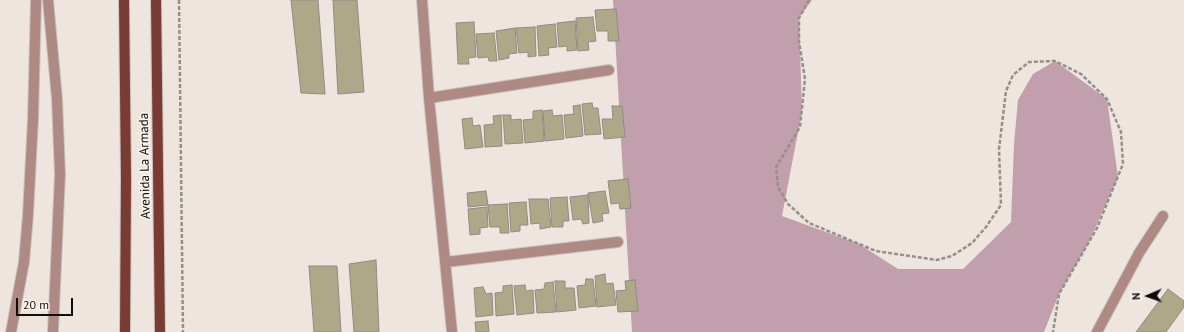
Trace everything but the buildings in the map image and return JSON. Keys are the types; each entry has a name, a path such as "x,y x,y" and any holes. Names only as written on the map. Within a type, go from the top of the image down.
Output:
{"main road":[{"name":"Avenida La Armada","path":"124,0 126,170 125,332"},
{"name":"Avenida La Armada","path":"156,0 160,332"}],"street":[{"path":"11,332 23,269 28,215 34,120 36,0"},
{"path":"48,0 57,99 60,174 53,332"},
{"path":"422,0 429,98 452,332"},
{"path":"429,98 609,70"},
{"path":"1097,332 1139,253 1163,216"},
{"path":"446,262 618,242"}],"path":[{"path":"179,0 183,332"},
{"path":"809,0 799,18 799,41 805,79 800,127 776,167 778,187 788,204 809,223 876,251 937,260 952,256 972,243 986,227 1001,205 999,149 1006,92 1013,75 1028,62 1055,61 1081,74 1107,99 1121,132 1123,164 1097,228 1059,294 1053,332"}],"shaded area":[{"path":"613,0 812,0 799,18 802,111 782,216 859,244 898,269 963,269 1011,222 1014,144 1018,100 1033,74 1055,61 1107,99 1118,177 1090,240 1059,294 1044,332 632,332"}]}
